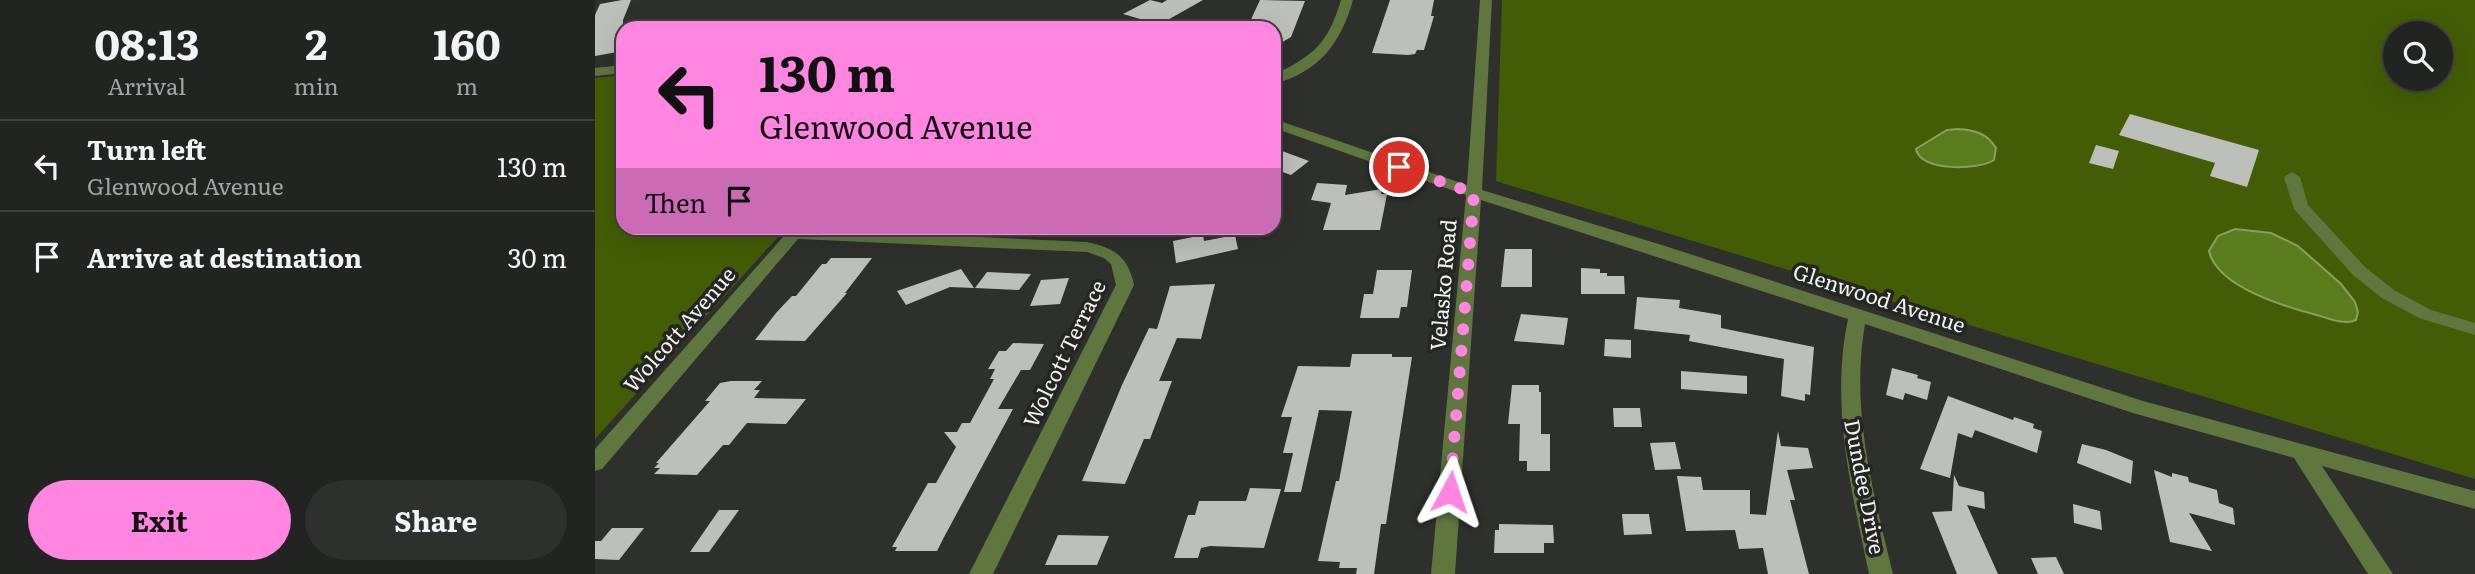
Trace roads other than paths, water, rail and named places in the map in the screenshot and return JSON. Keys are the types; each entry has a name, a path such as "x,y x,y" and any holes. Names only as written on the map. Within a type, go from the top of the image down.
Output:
{"street":[{"path":"1281,76 1324,53 1332,41 1347,0"},
{"name":"Velasko Road","path":"1443,574 1474,193 1486,0"},
{"path":"595,72 616,70"},
{"name":"Glenwood Avenue","path":"1281,125 1474,193 2140,408 2475,500"},
{"path":"2292,177 2300,206 2359,271 2388,294 2425,314 2475,329"},
{"name":"Wolcott Avenue","path":"595,463 793,235"},
{"name":"Wolcott Terrace","path":"869,235 1087,247 1114,256 1122,265 1125,285 981,574"},
{"name":"Dundee Drive","path":"1858,316 1850,346 1848,382 1852,442 1881,574"},
{"path":"2302,453 2381,574"}]}
